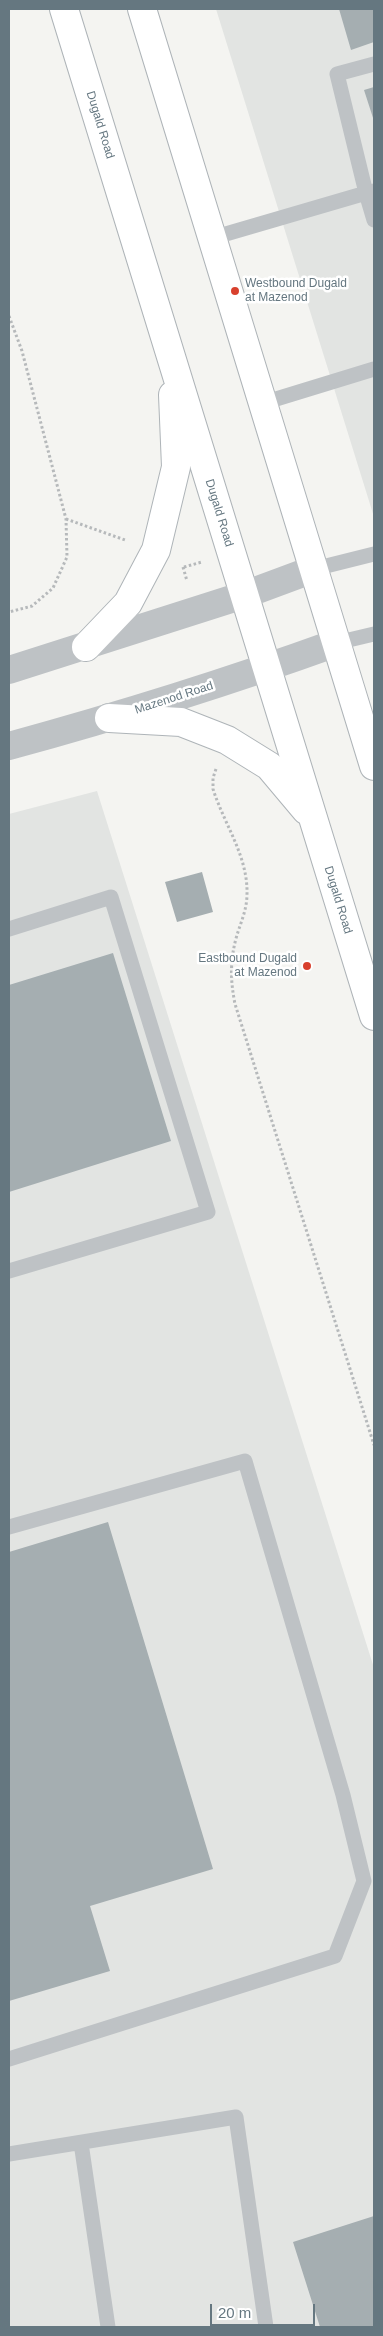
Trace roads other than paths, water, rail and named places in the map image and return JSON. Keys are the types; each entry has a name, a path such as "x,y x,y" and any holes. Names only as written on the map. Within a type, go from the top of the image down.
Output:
{"main road":[{"name":"Dugald Road","path":"64,9 374,1016"},
{"path":"142,9 374,766"},
{"path":"86,647 128,603 156,550 176,467 172,356"},
{"path":"109,718 182,722 227,740 269,766 314,818"}],"street":[{"path":"9,670 86,647 314,570"},
{"name":"Mazenod Road","path":"9,746 109,718 266,668 336,643"}],"lane":[{"path":"374,64 337,74 370,192 374,220"},
{"path":"212,238 370,192"},
{"path":"263,403 374,369"},
{"path":"314,570 374,554"},
{"path":"336,643 374,634"},
{"path":"9,929 111,897 208,1212 9,1271"},
{"path":"9,1527 245,1461 343,1795 364,1881 335,1956 9,2059"},
{"path":"9,2154 236,2118 266,2327"},
{"path":"80,2143 108,2327"}],"place":[{"name":"Westbound Dugald at Mazenod","path":"235,291"},
{"name":"Eastbound Dugald at Mazenod","path":"307,966"}]}
